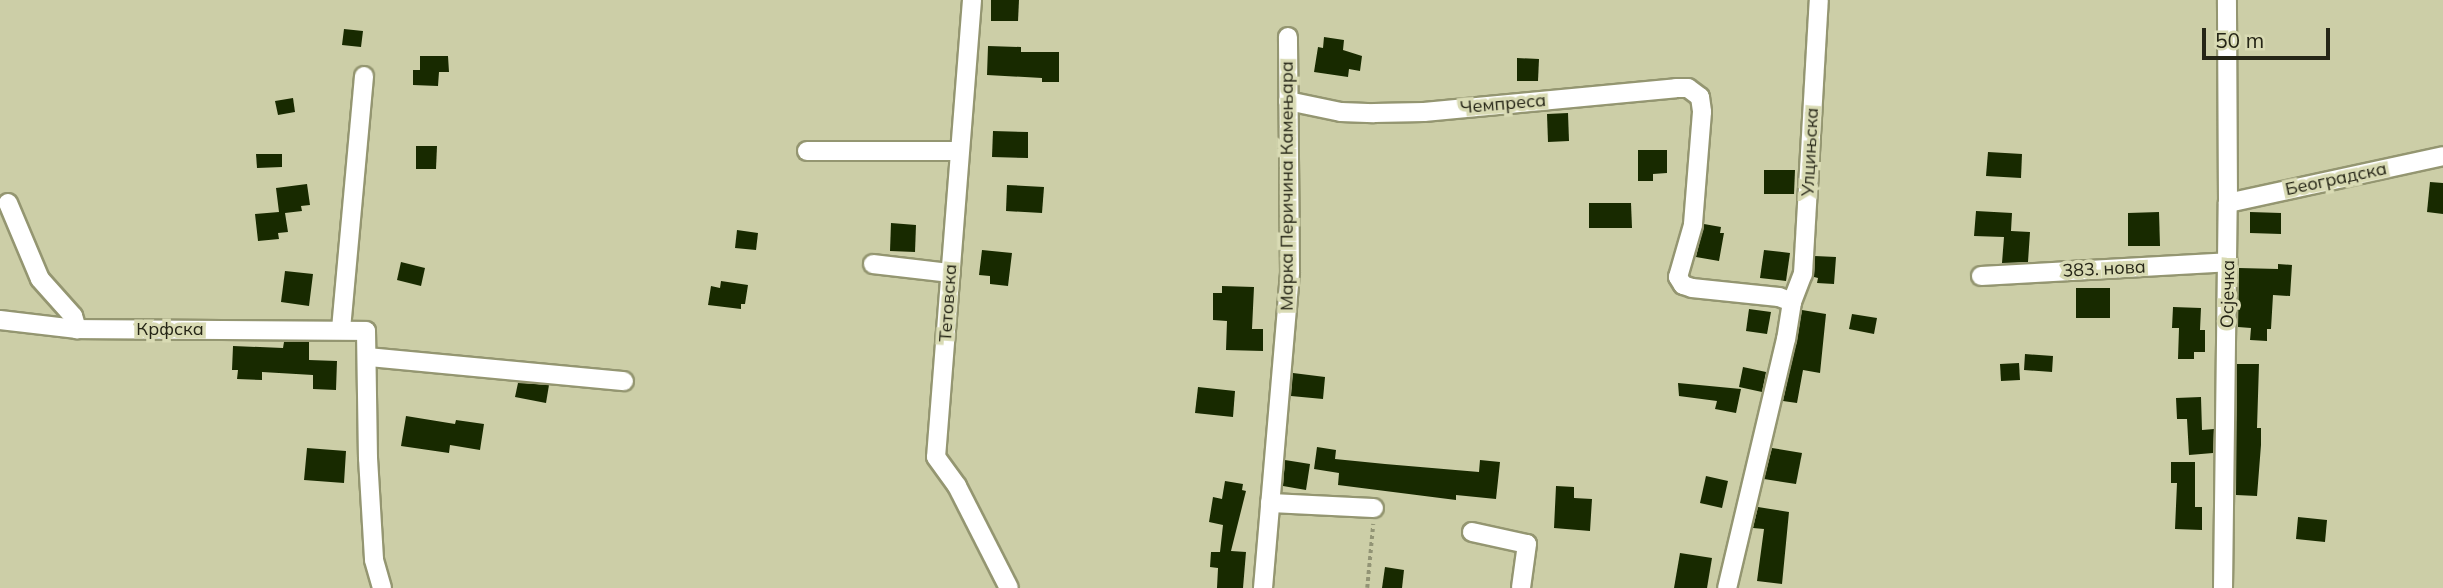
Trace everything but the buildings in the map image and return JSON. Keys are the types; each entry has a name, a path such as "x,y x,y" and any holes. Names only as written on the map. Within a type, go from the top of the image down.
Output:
{"street":[{"name":"Тетовска","path":"972,0 936,457 957,486 1009,588"},
{"name":"Улцињска","path":"1727,588 1786,339 1792,302 1803,274 1819,0"},
{"name":"Осјечка","path":"2223,588 2228,262 2227,0"},
{"name":"Марка Перичина Камењара","path":"1263,588 1290,272 1288,37"},
{"path":"341,329 364,76"},
{"name":"Чемпреса","path":"1288,101 1341,112 1424,112 1688,88 1700,97 1702,112 1693,225 1678,277 1683,285 1692,288 1779,297 1792,302"},
{"path":"807,151 958,151"},
{"name":"Београдска","path":"2228,203 2443,156"},
{"path":"8,203 40,279 73,316 78,328"},
{"name":"383. нова","path":"1981,276 2228,262"},
{"path":"873,264 950,273"},
{"name":"Крфска","path":"0,320 78,328 366,331 368,458 374,559 382,588"},
{"path":"368,357 624,382"},
{"path":"1270,503 1374,508"},
{"path":"1472,532 1527,544 1521,588"}],"path":[{"path":"1367,588 1374,508"}]}
